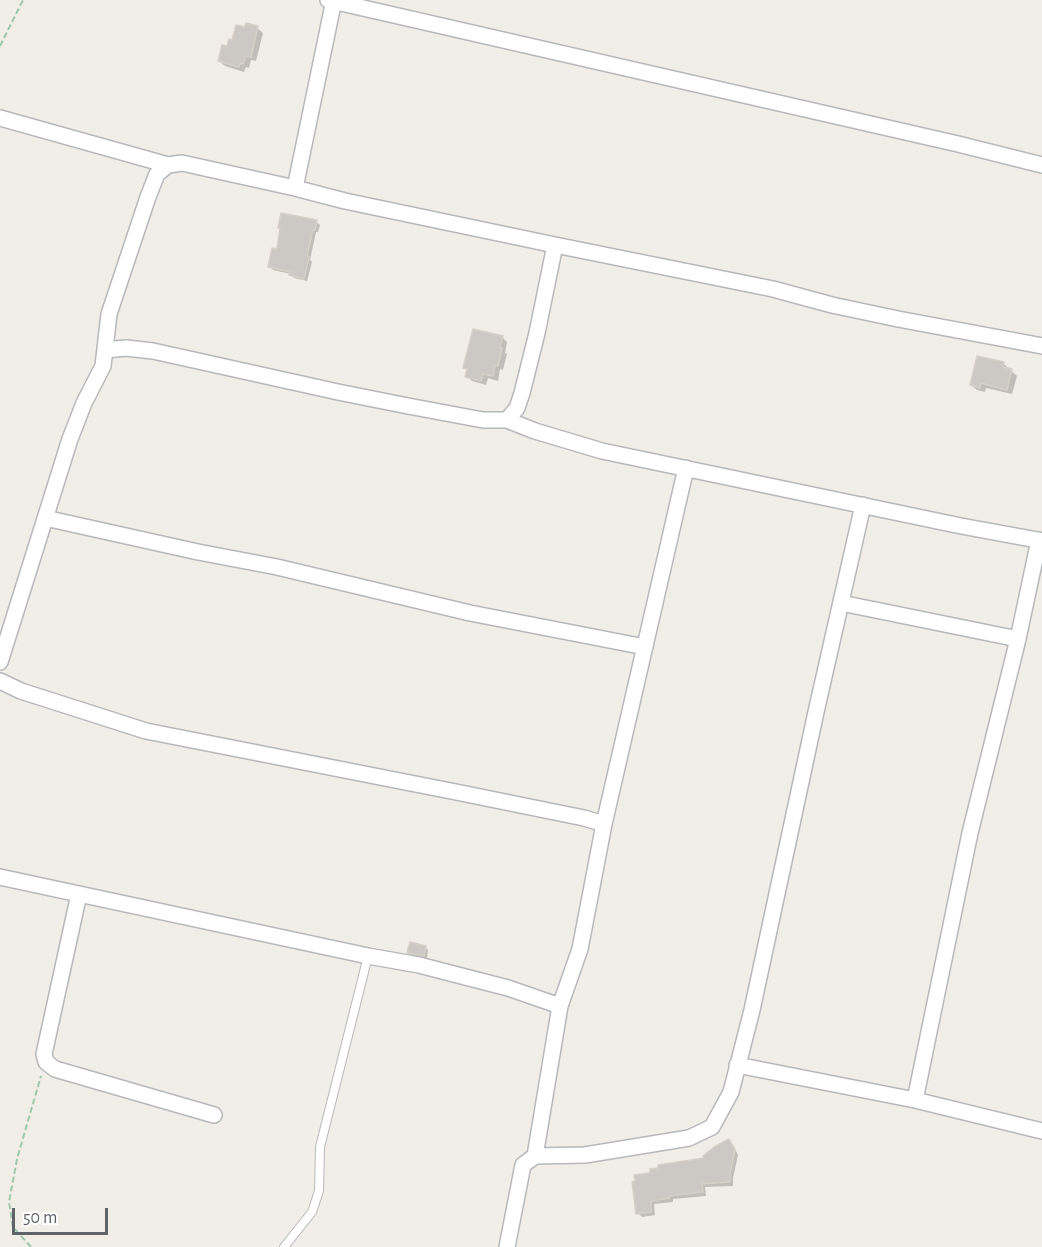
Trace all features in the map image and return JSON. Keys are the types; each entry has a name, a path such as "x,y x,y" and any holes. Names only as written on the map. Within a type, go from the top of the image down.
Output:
{"street":[{"path":"295,188 332,0 1042,165"},
{"path":"0,118 168,165 182,163 345,201 773,289 832,305 1042,346"},
{"path":"0,662 70,440 84,403 103,366 109,314 148,197 157,174 168,165"},
{"path":"507,420 517,408 522,393 555,245"},
{"path":"105,350 126,348 153,351 397,404 483,420 507,420 602,451 1041,541 970,833 915,1100"},
{"path":"535,1156 560,1006 580,949 604,825 686,468"},
{"path":"507,1247 523,1165 535,1156 585,1155 689,1138 712,1127 730,1092 752,1010 863,504"},
{"path":"45,518 277,567 470,613 645,646"},
{"path":"841,603 1018,639"},
{"path":"0,681 21,692 146,731 584,818 604,825"},
{"path":"0,877 419,965 498,985 560,1006"},
{"path":"79,894 44,1054 46,1062 56,1069 214,1115"},
{"path":"737,1065 915,1100 1042,1131"}],"lane":[{"path":"284,1247 312,1212 319,1191 320,1147 368,956"}],"path":[{"path":"0,46 23,0"},
{"path":"31,1247 13,1227 9,1202 17,1159 46,1062"}],"building":[{"path":"246,23 258,26 251,57 246,56 239,67 218,61 222,45 227,46 229,39 232,40 236,25 245,27"},
{"path":"281,213 317,220 307,256 309,257 304,279 289,275 290,272 268,267 272,248 277,249"},
{"path":"473,329 503,336 498,366 495,365 493,376 483,374 481,381 465,377 467,369 463,368"},
{"path":"977,356 1004,362 1003,367 1012,369 1007,390 981,383 980,388 970,385"},
{"path":"410,942 426,946 424,956 407,953"},
{"path":"729,1139 735,1150 730,1182 702,1184 703,1192 669,1196 670,1198 651,1201 651,1212 636,1214 632,1182 635,1181 634,1175 650,1173 650,1169 658,1168 658,1165 704,1158 703,1156 714,1147"}]}
